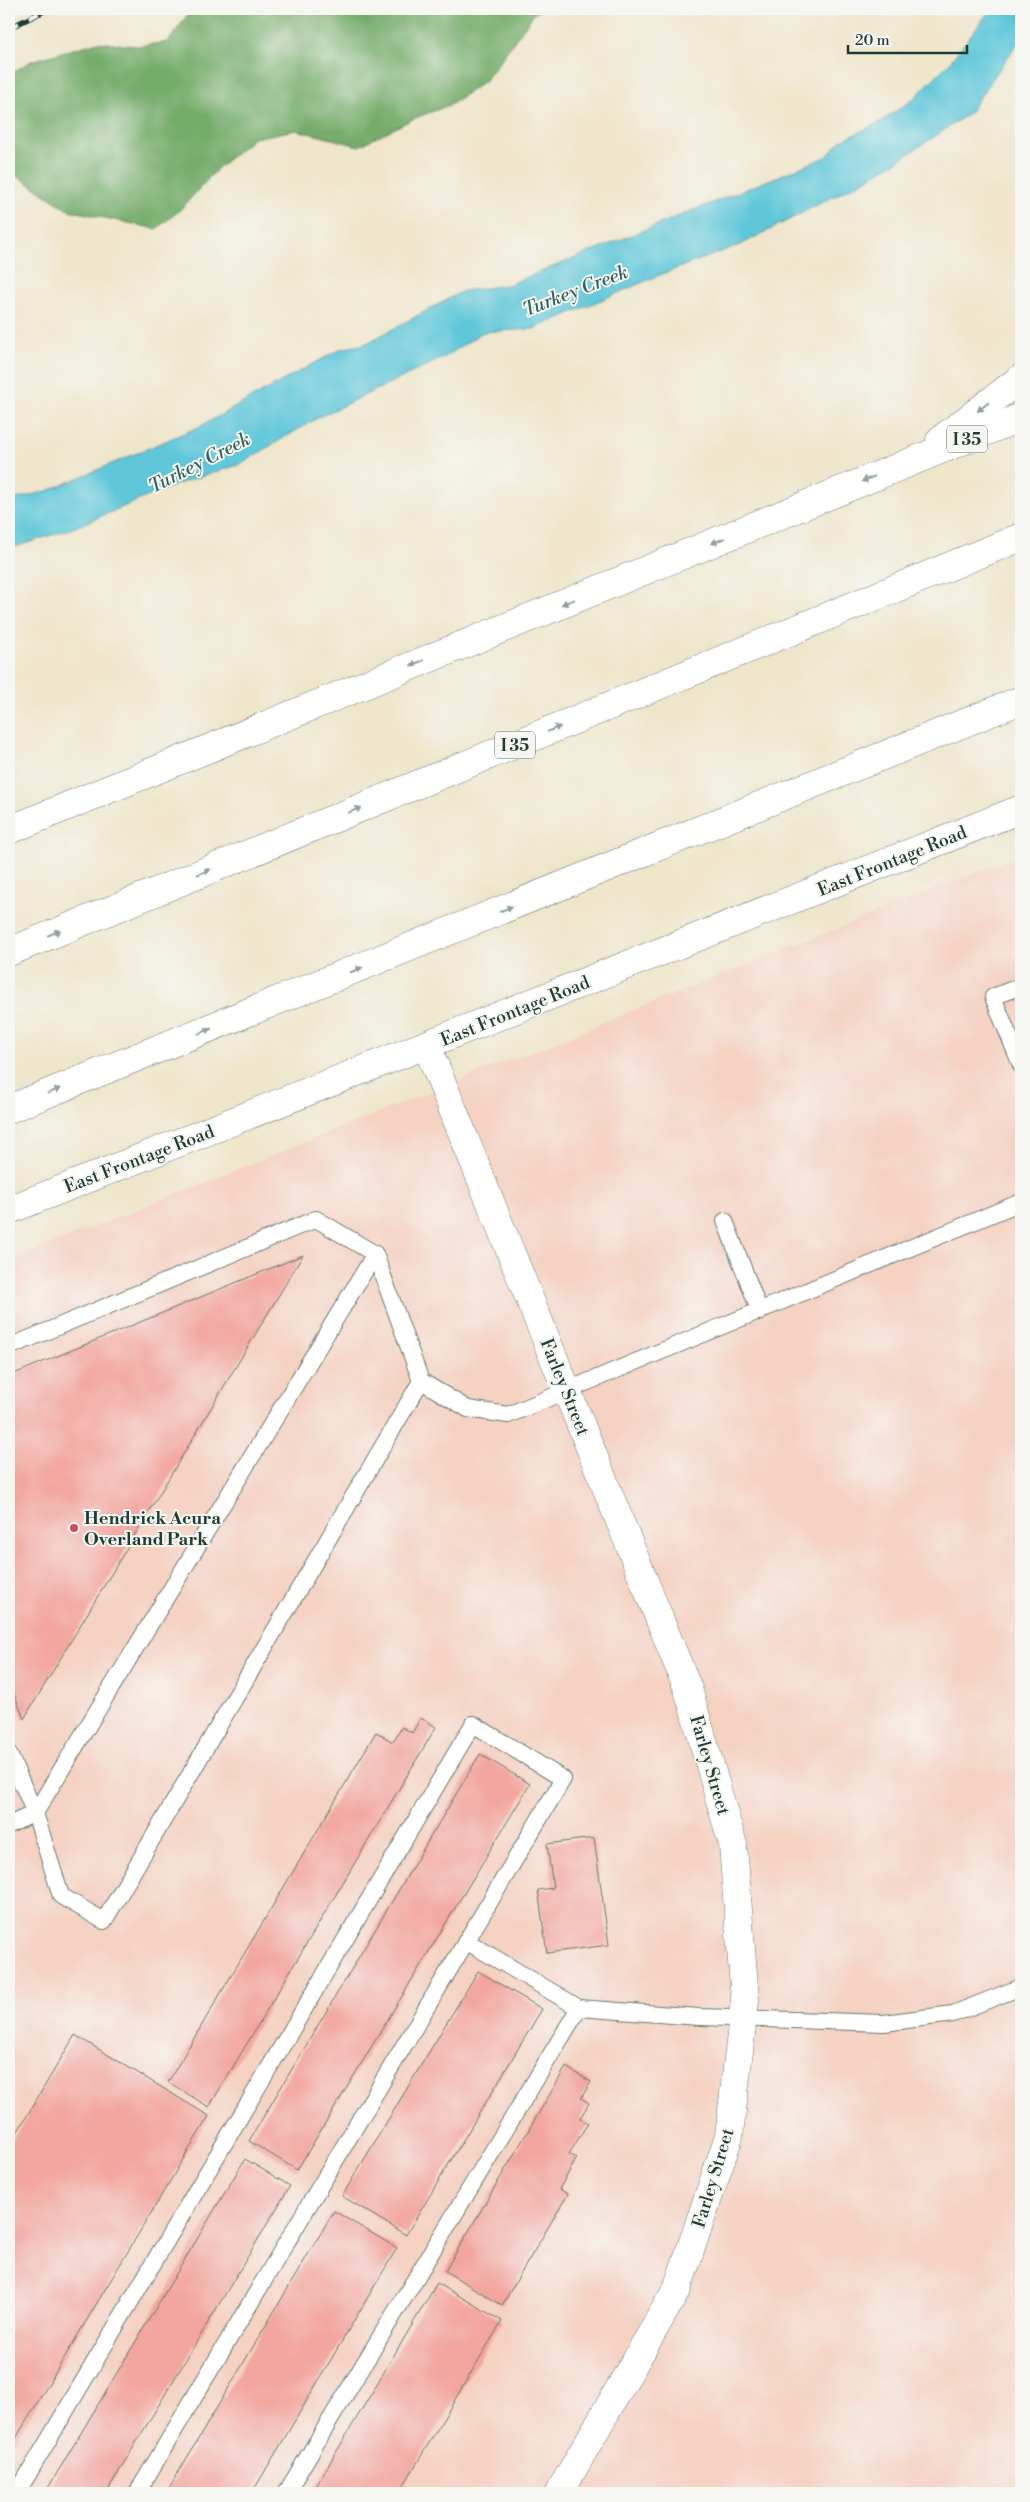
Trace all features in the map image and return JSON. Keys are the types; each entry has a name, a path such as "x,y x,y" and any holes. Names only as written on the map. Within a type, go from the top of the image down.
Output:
{"main road":[{"path":"914,461 1021,378"},
{"name":"I 35","path":"9,830 1021,417"},
{"name":"I 35","path":"9,952 1021,538"},
{"path":"9,1109 1021,700"},
{"name":"East Frontage Road","path":"9,1210 427,1046 1021,809"},
{"name":"Farley Street","path":"427,1046 688,1689 733,1845 745,2000 729,2136 677,2289 559,2493"}],"lane":[{"path":"1021,986 993,997 1021,1065"},
{"path":"9,1347 316,1218 375,1254 421,1381 468,1410 508,1415 760,1312 1021,1202"},
{"path":"725,1221 760,1312"},
{"path":"9,1825 35,1814 375,1254"},
{"path":"9,1754 35,1814 61,1896 104,1922 421,1381"},
{"path":"17,2493 474,1724 563,1779 137,2493"},
{"path":"466,1941 579,2008 743,2018 884,2023 953,2014 1021,1987"},
{"path":"286,2493 579,2008"}],"shaded area":[{"path":"1021,855 1021,2493 9,2493 9,1261"}],"green space":[{"path":"192,9 543,9 534,14 486,80 452,104 413,119 359,146 296,130 254,138 219,167 179,211 156,229 68,210 19,177 9,176 9,75 31,61 98,42 137,46 168,42"}],"water":[{"name":"Turkey Creek","path":"991,9 1021,9 1021,38 968,114 896,162 852,187 742,244 662,274 533,329 483,332 445,357 321,416 238,465 177,484 73,528 9,549 9,501 50,490 203,425 340,349 365,344 463,291 508,285 826,157 842,140 877,124 911,101 950,62"}],"building":[{"name":"Hendrick Acura Overland Park","path":"303,1255 24,1719 9,1681 9,1376"},
{"path":"421,1718 436,1727 209,2107 168,2082 376,1732 393,1742 402,1727 412,1733"},
{"path":"480,1754 530,1784 297,2170 249,2141"},
{"path":"594,1838 609,1945 547,1953 538,1890 553,1888 547,1844"},
{"path":"478,1971 542,2009 406,2235 342,2196"},
{"path":"75,2035 209,2116 9,2450 9,2146"},
{"path":"566,2067 591,2082 581,2098 589,2103 580,2118 588,2123 569,2154 577,2158 559,2189 568,2194 502,2305 445,2271"},
{"path":"245,2159 290,2186 106,2493 45,2493"},
{"path":"334,2211 397,2248 252,2493 166,2493"},
{"path":"437,2283 502,2321 399,2493 312,2493"}],"railway":[{"path":"9,28 48,9"}],"place":[{"name":"Hendrick Acura Overland Park","path":"74,1528"}]}
